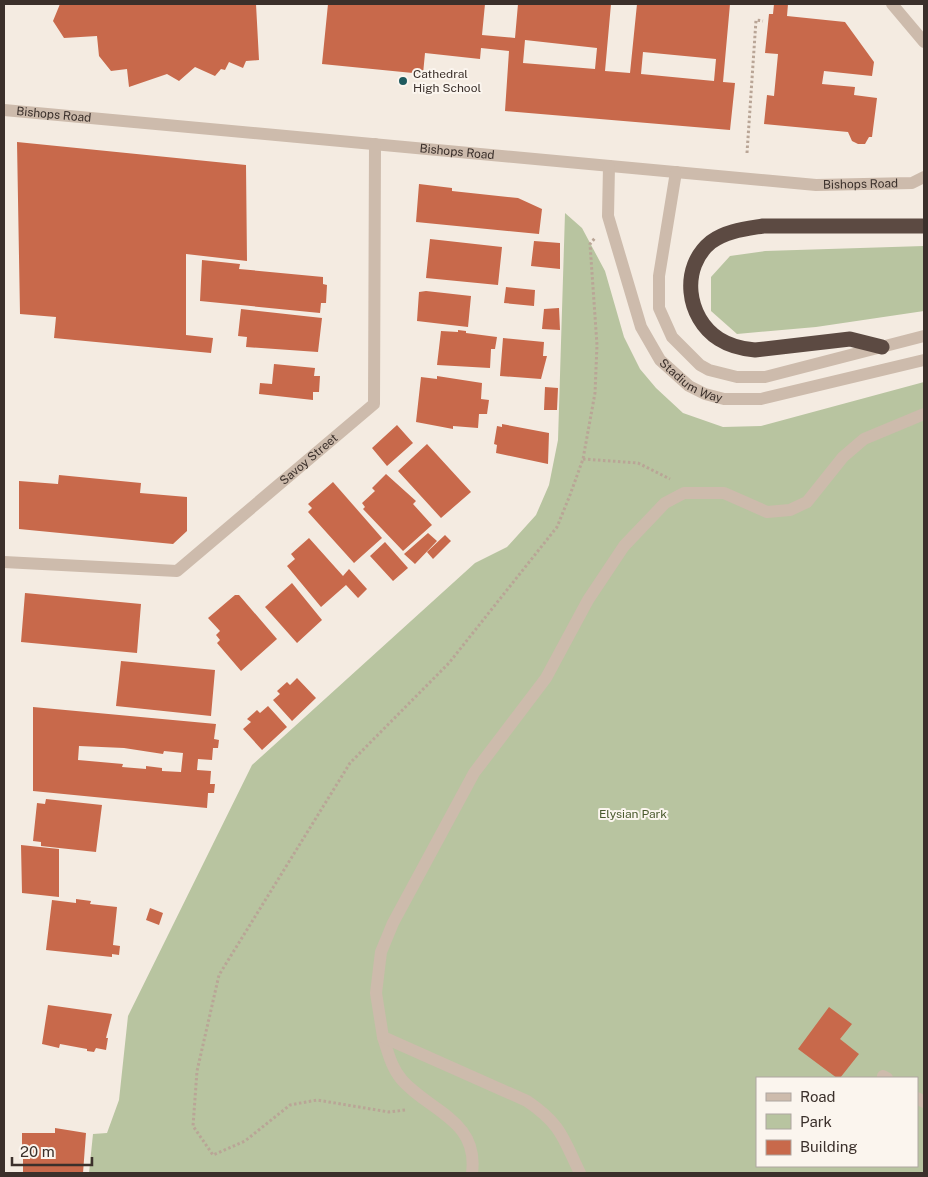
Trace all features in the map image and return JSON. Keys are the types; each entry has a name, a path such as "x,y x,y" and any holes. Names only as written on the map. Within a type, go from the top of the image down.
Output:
{"highway":[{"path":"882,347 850,339 755,350 742,349 729,344 709,330 693,306 690,286 695,263 710,243 733,231 762,226 924,226"}],"street":[{"path":"892,4 924,42"},
{"name":"Bishops Road","path":"4,110 816,185 912,182 924,177"},
{"name":"Savoy Street","path":"4,562 177,570 374,404 375,144"},
{"name":"Stadium Way","path":"609,166 608,216 625,278 648,342 660,360 674,374 705,394 724,399 761,399 924,360"},
{"name":"Stadium Way","path":"676,172 658,292 659,308 664,324 672,337 691,358 710,370 736,378 765,377 924,336"},
{"path":"472,1173 474,1163 469,1142 457,1123 403,1081 393,1068 383,1037 376,993 381,952 393,923 474,773 546,678 588,600 624,546 665,503 684,493 724,493 768,512 790,510 807,502 843,457 864,439 924,414"},
{"path":"383,1037 527,1101 547,1115 560,1130 580,1173"}],"path":[{"path":"747,153 756,20 764,21"},
{"path":"428,1100 415,1110 389,1112 316,1100 290,1105 245,1141 212,1156 193,1126 197,1071 220,975 350,763 448,663 557,526 582,459 596,383 597,345 590,244 608,216"},
{"path":"582,459 638,463 667,476 684,493"}],"green space":[{"name":"Elysian Park","path":"565,213 582,228 605,271 624,337 640,369 656,388 683,413 723,427 761,426 924,382 924,1173 89,1173 93,1134 107,1133 119,1100 128,1016 252,765 475,563 507,547 536,515 549,485 558,440"},
{"path":"924,246 924,311 816,327 737,334 711,311 711,277 730,256 765,251"}],"building":[{"path":"60,4 256,4 259,60 246,61 243,68 229,62 225,70 221,69 215,76 195,67 179,81 167,74 129,87 127,69 111,71 99,56 97,36 64,38 53,21"},
{"path":"328,4 485,4 482,35 515,38 518,4 611,4 605,71 630,73 637,4 730,4 723,82 735,83 730,130 505,111 509,51 481,48 480,59 425,53 423,74 322,64","holes":["525,40 597,48 595,69 523,63","643,52 716,59 714,81 641,74"]},
{"path":"774,4 788,4 787,16 845,22 874,62 872,76 824,71 822,84 855,87 854,95 877,98 872,137 869,137 865,144 858,144 852,141 848,132 764,124 767,95 774,96 778,54 765,53 769,14 773,14"},
{"path":"17,142 246,165 247,261 186,254 186,335 213,338 211,353 54,338 56,317 20,314"},
{"path":"419,184 452,188 452,191 518,198 542,209 539,234 416,222"},
{"path":"430,239 502,247 498,285 426,278"},
{"path":"534,241 560,243 560,269 531,266"},
{"path":"202,260 240,264 239,269 323,277 323,284 327,285 326,303 321,303 320,313 200,301"},
{"path":"506,287 535,290 534,306 504,303"},
{"path":"426,291 471,296 468,327 417,321 419,292"},
{"path":"559,308 560,330 542,329 544,309"},
{"path":"241,309 322,318 318,352 246,347 247,337 238,336"},
{"path":"458,330 466,331 466,333 497,337 495,349 491,349 490,368 437,365 441,331 458,332"},
{"path":"503,338 544,342 543,356 547,356 541,379 500,376"},
{"path":"274,364 315,368 314,376 320,376 319,392 313,392 313,400 259,394 260,383 272,384"},
{"path":"437,376 482,383 481,399 489,400 487,414 479,414 478,428 453,426 453,429 416,422 421,377 437,379"},
{"path":"545,387 558,388 557,410 544,410"},
{"path":"502,424 549,433 548,464 496,453 497,445 494,444 497,426 502,427"},
{"path":"397,425 413,443 387,466 372,448"},
{"path":"427,444 471,492 441,518 398,471"},
{"path":"386,474 416,501 413,504 432,525 403,551 363,509 365,507 362,503 375,491 372,488"},
{"path":"59,475 141,483 140,493 187,497 187,531 173,544 19,529 19,481 58,484"},
{"path":"333,482 382,538 354,563 308,512 312,508 308,504"},
{"path":"428,533 437,541 415,564 404,554"},
{"path":"445,535 451,541 433,559 427,552"},
{"path":"309,538 343,576 349,569 367,589 358,598 346,585 321,607 287,566 295,559 291,554"},
{"path":"385,542 408,568 393,581 370,556"},
{"path":"292,583 322,620 297,643 265,607"},
{"path":"25,593 141,604 137,653 21,642"},
{"path":"235,595 239,595 277,639 241,671 217,643 220,640 216,635 220,631 208,618"},
{"path":"121,661 215,670 211,716 116,706"},
{"path":"297,678 316,698 292,721 273,700 280,694 277,691 287,682 290,685"},
{"path":"268,706 287,727 262,750 243,729 251,722 247,719 257,710 260,713"},
{"path":"33,707 216,724 214,739 219,740 218,748 213,748 212,760 198,759 197,770 211,771 210,784 215,784 214,793 208,793 207,808 33,791","holes":["79,746 124,748 163,754 164,751 183,753 181,772 162,771 162,768 146,766 146,769 122,767 123,764 78,760"]},
{"path":"46,799 102,805 96,852 41,846 41,842 33,841 37,803 45,804"},
{"path":"21,845 59,849 59,897 22,893"},
{"path":"76,899 91,901 90,904 117,907 113,945 120,946 119,955 112,954 112,957 46,950 52,900 76,903"},
{"path":"150,908 163,913 159,925 146,920"},
{"path":"48,1005 112,1014 106,1038 108,1038 106,1050 96,1048 94,1052 60,1044 59,1048 42,1044"},
{"path":"829,1007 852,1024 840,1039 859,1054 841,1077 836,1077 798,1049"},
{"path":"55,1128 86,1133 83,1173 23,1173 23,1159 27,1154 22,1154 22,1133 55,1133"}],"place":[{"name":"Cathedral High School","path":"403,81"}]}
